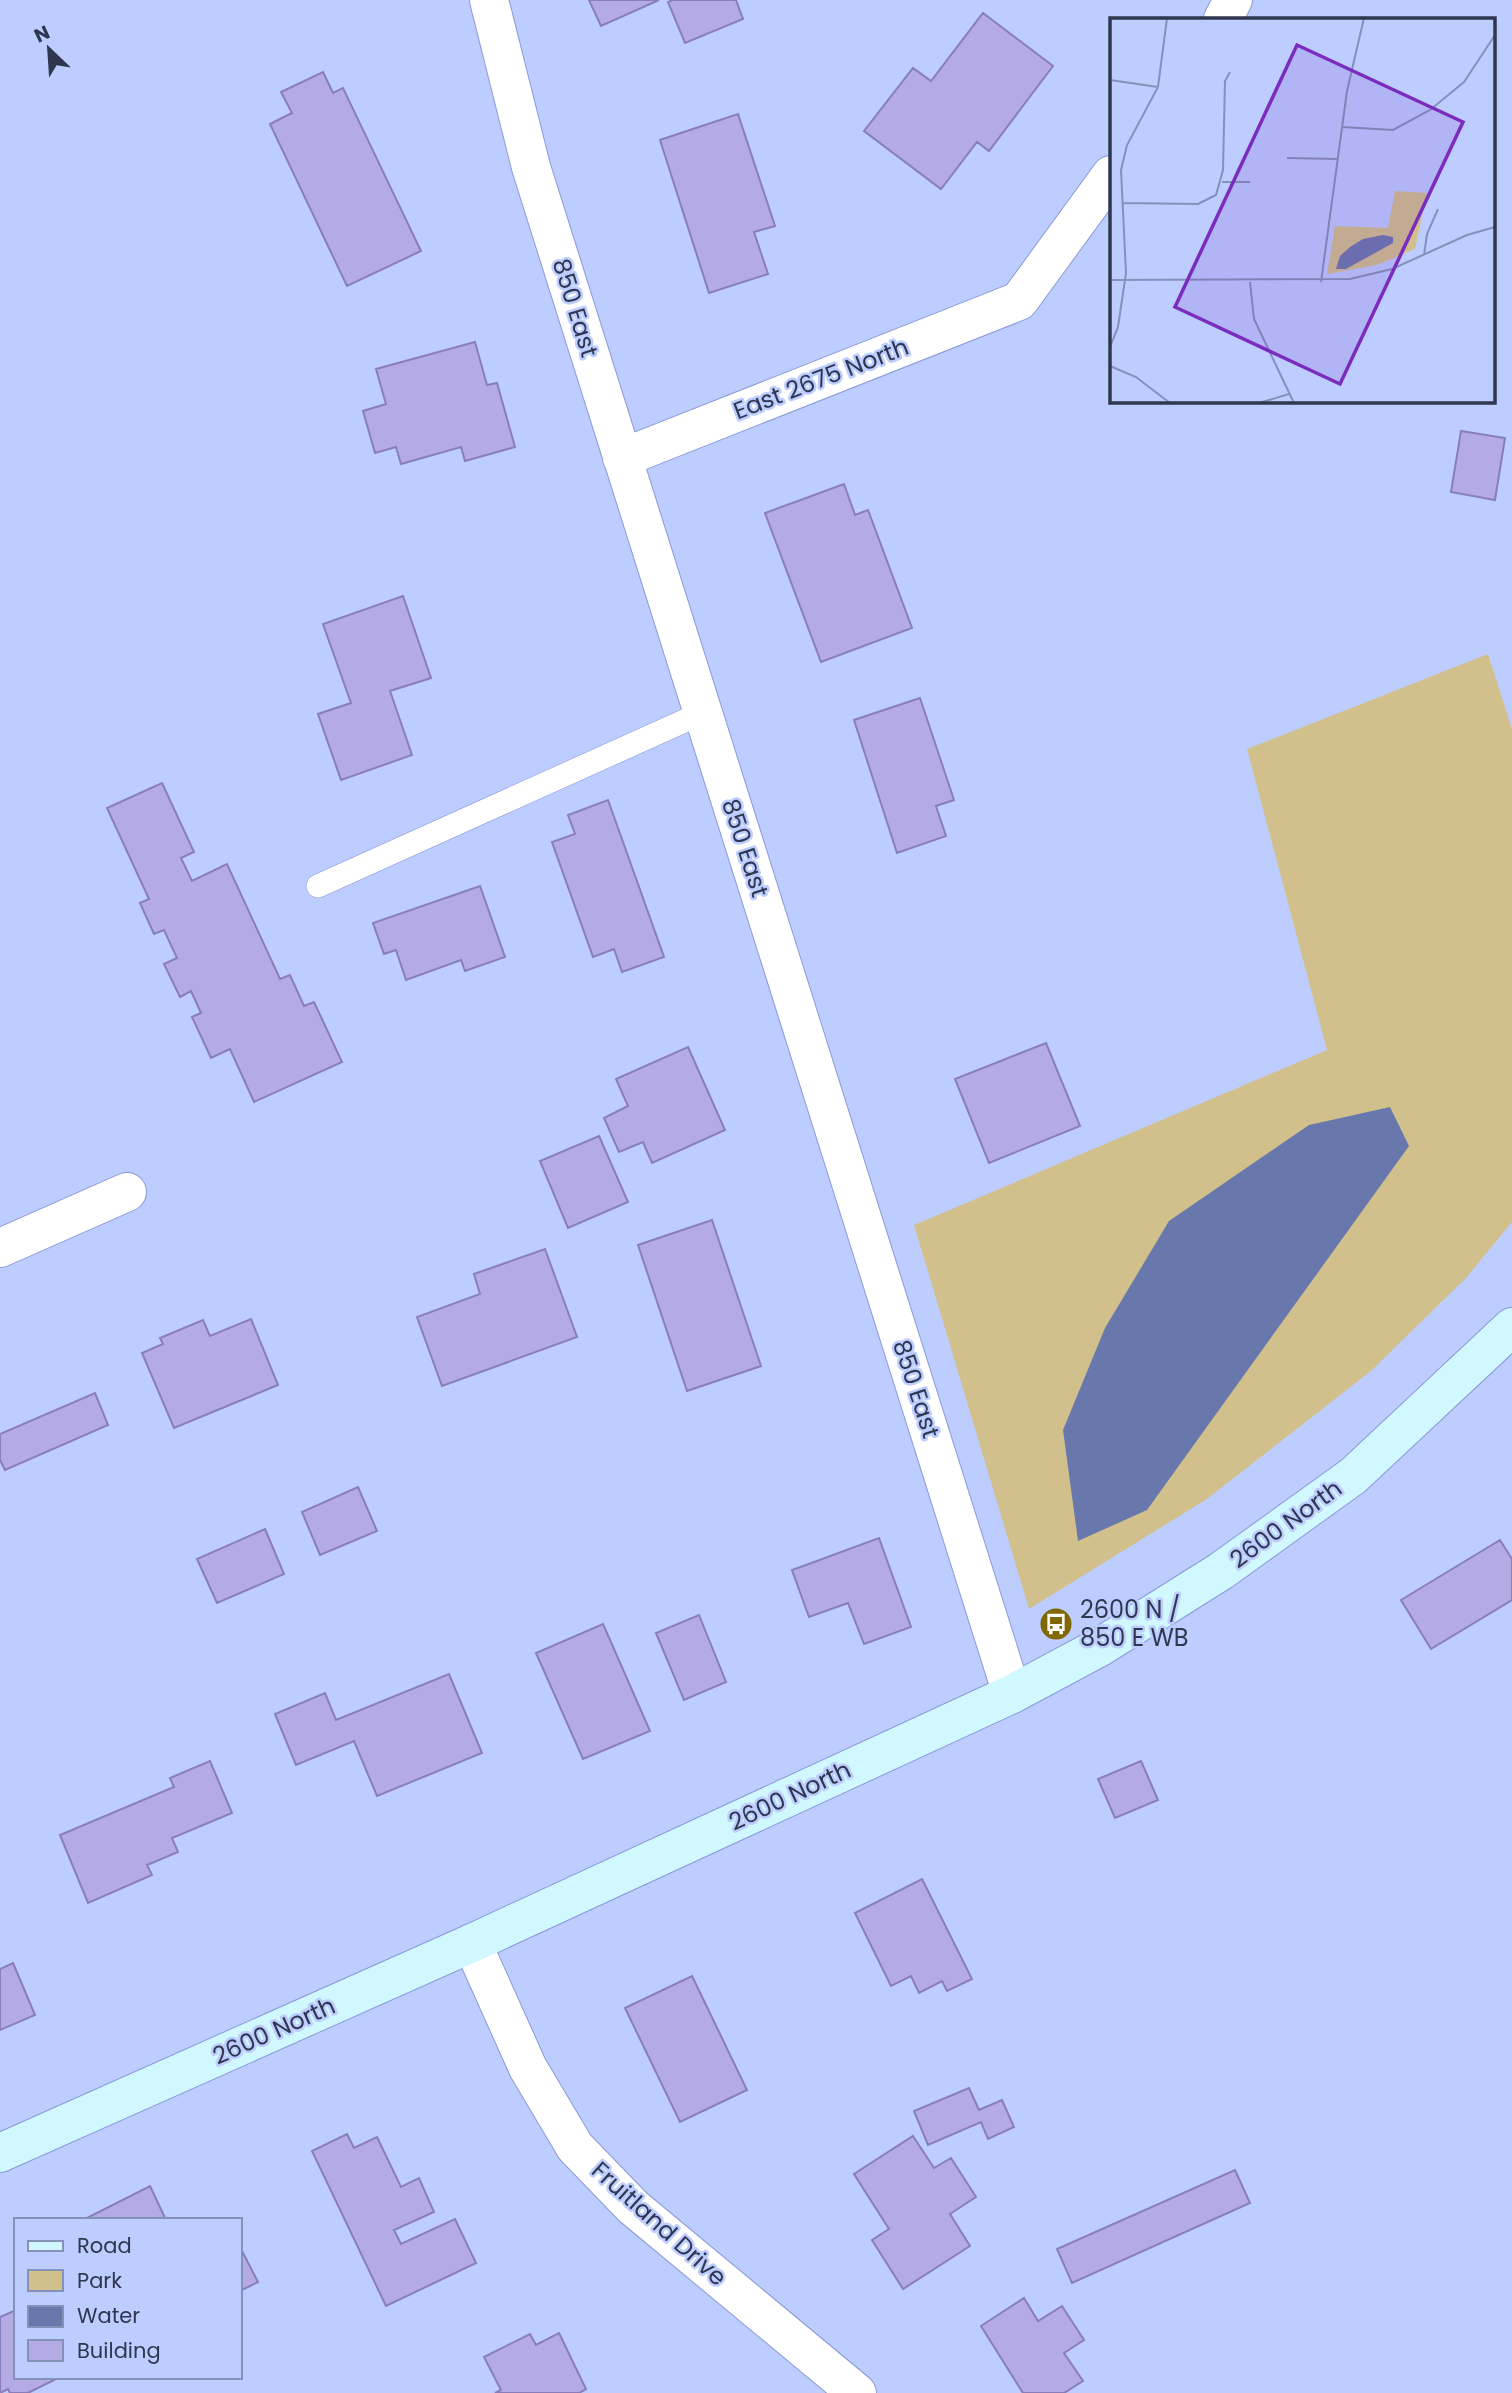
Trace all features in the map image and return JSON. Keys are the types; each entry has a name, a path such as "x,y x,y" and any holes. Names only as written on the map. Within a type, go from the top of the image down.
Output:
{"main road":[{"name":"2600 North","path":"0,2153 472,1942 1012,1694 1100,1647 1210,1577 1353,1476 1512,1327"}],"street":[{"name":"850 East","path":"489,0 530,167 1012,1694"},
{"path":"1224,18 1233,0"},
{"name":"East 2675 North","path":"622,458 1020,301 1110,176"},
{"path":"0,1248 127,1192"},
{"name":"Fruitland Drive","path":"472,1942 528,2068 575,2147 632,2207 857,2393"}],"lane":[{"path":"318,886 702,713"}],"green space":[{"path":"1488,654 1512,729 1512,1222 1466,1278 1371,1371 1207,1499 1029,1609 914,1225 1327,1050 1247,749"}],"water":[{"path":"1390,1107 1409,1146 1147,1510 1078,1541 1063,1430 1105,1328 1169,1221 1309,1125"}],"building":[{"path":"589,0 659,0 601,26"},
{"path":"736,0 743,19 685,43 668,2"},
{"path":"983,13 1053,66 989,151 977,142 941,189 864,131 913,68 931,81"},
{"path":"323,72 333,93 343,88 421,251 347,286 270,124 292,113 281,92"},
{"path":"738,114 775,226 754,232 768,274 709,293 660,140"},
{"path":"475,342 487,385 497,383 515,447 465,461 461,447 401,464 396,447 375,453 363,411 386,404 376,369"},
{"path":"1461,431 1505,438 1495,500 1451,492"},
{"path":"844,484 855,515 868,510 912,628 821,662 765,513"},
{"path":"403,596 431,678 390,691 412,755 341,780 318,714 351,703 323,624"},
{"path":"920,698 954,800 936,806 946,836 897,853 854,720"},
{"path":"162,783 194,852 181,858 192,881 227,864 280,979 290,975 304,1006 314,1002 342,1062 254,1102 230,1049 211,1058 192,1017 201,1013 191,991 180,997 164,964 177,958 164,930 154,934 140,903 149,899 107,808"},
{"path":"608,800 664,957 622,972 614,949 593,957 552,842 575,834 568,815"},
{"path":"480,886 505,957 465,971 461,960 406,980 396,950 384,954 373,923"},
{"path":"1046,1043 1080,1126 989,1163 955,1079"},
{"path":"688,1047 725,1130 652,1163 643,1142 619,1152 604,1118 628,1106 616,1079"},
{"path":"599,1136 628,1202 568,1228 540,1161"},
{"path":"712,1220 761,1366 687,1391 638,1245"},
{"path":"545,1249 577,1337 442,1386 417,1317 480,1294 474,1274"},
{"path":"251,1319 278,1385 174,1428 142,1353 163,1344 160,1338 203,1320 210,1336"},
{"path":"95,1393 108,1425 5,1470 0,1460 0,1434"},
{"path":"358,1487 377,1531 320,1555 302,1512"},
{"path":"265,1529 284,1574 217,1603 197,1559"},
{"path":"879,1538 911,1627 864,1644 848,1603 809,1617 792,1570"},
{"path":"1500,1540 1512,1559 1512,1600 1431,1649 1401,1600"},
{"path":"699,1615 726,1682 684,1700 656,1633"},
{"path":"603,1624 650,1731 583,1759 536,1653"},
{"path":"449,1674 482,1753 377,1796 354,1741 296,1765 275,1714 325,1693 336,1720"},
{"path":"210,1761 232,1813 172,1838 178,1852 147,1865 152,1875 88,1903 60,1835 174,1787 170,1778"},
{"path":"1141,1761 1158,1800 1115,1818 1098,1779"},
{"path":"922,1879 972,1979 947,1991 942,1981 919,1993 911,1976 891,1986 855,1913"},
{"path":"13,1963 35,2015 0,2030 0,1969"},
{"path":"692,1976 747,2090 680,2122 625,2008"},
{"path":"969,2088 979,2110 1002,2100 1014,2127 988,2139 981,2122 928,2145 914,2111"},
{"path":"347,2134 354,2148 377,2137 401,2187 419,2178 434,2212 394,2230 401,2244 455,2219 476,2263 386,2306 312,2151"},
{"path":"913,2136 934,2168 951,2158 976,2197 950,2214 970,2246 903,2289 872,2240 889,2229 854,2174"},
{"path":"1235,2170 1250,2203 1072,2283 1057,2249"},
{"path":"150,2186 165,2218 87,2218"},
{"path":"242,2251 258,2282 242,2290"},
{"path":"1024,2298 1038,2321 1062,2306 1084,2340 1064,2353 1083,2381 1064,2393 1023,2393 981,2326"},
{"path":"14,2311 14,2379 56,2379 28,2393 10,2393 8,2389 0,2393 0,2317"},
{"path":"559,2333 586,2389 579,2393 495,2393 501,2390 484,2357 530,2334 536,2345"}],"place":[{"name":"2600 N / 850 E WB","path":"1056,1624"}]}
